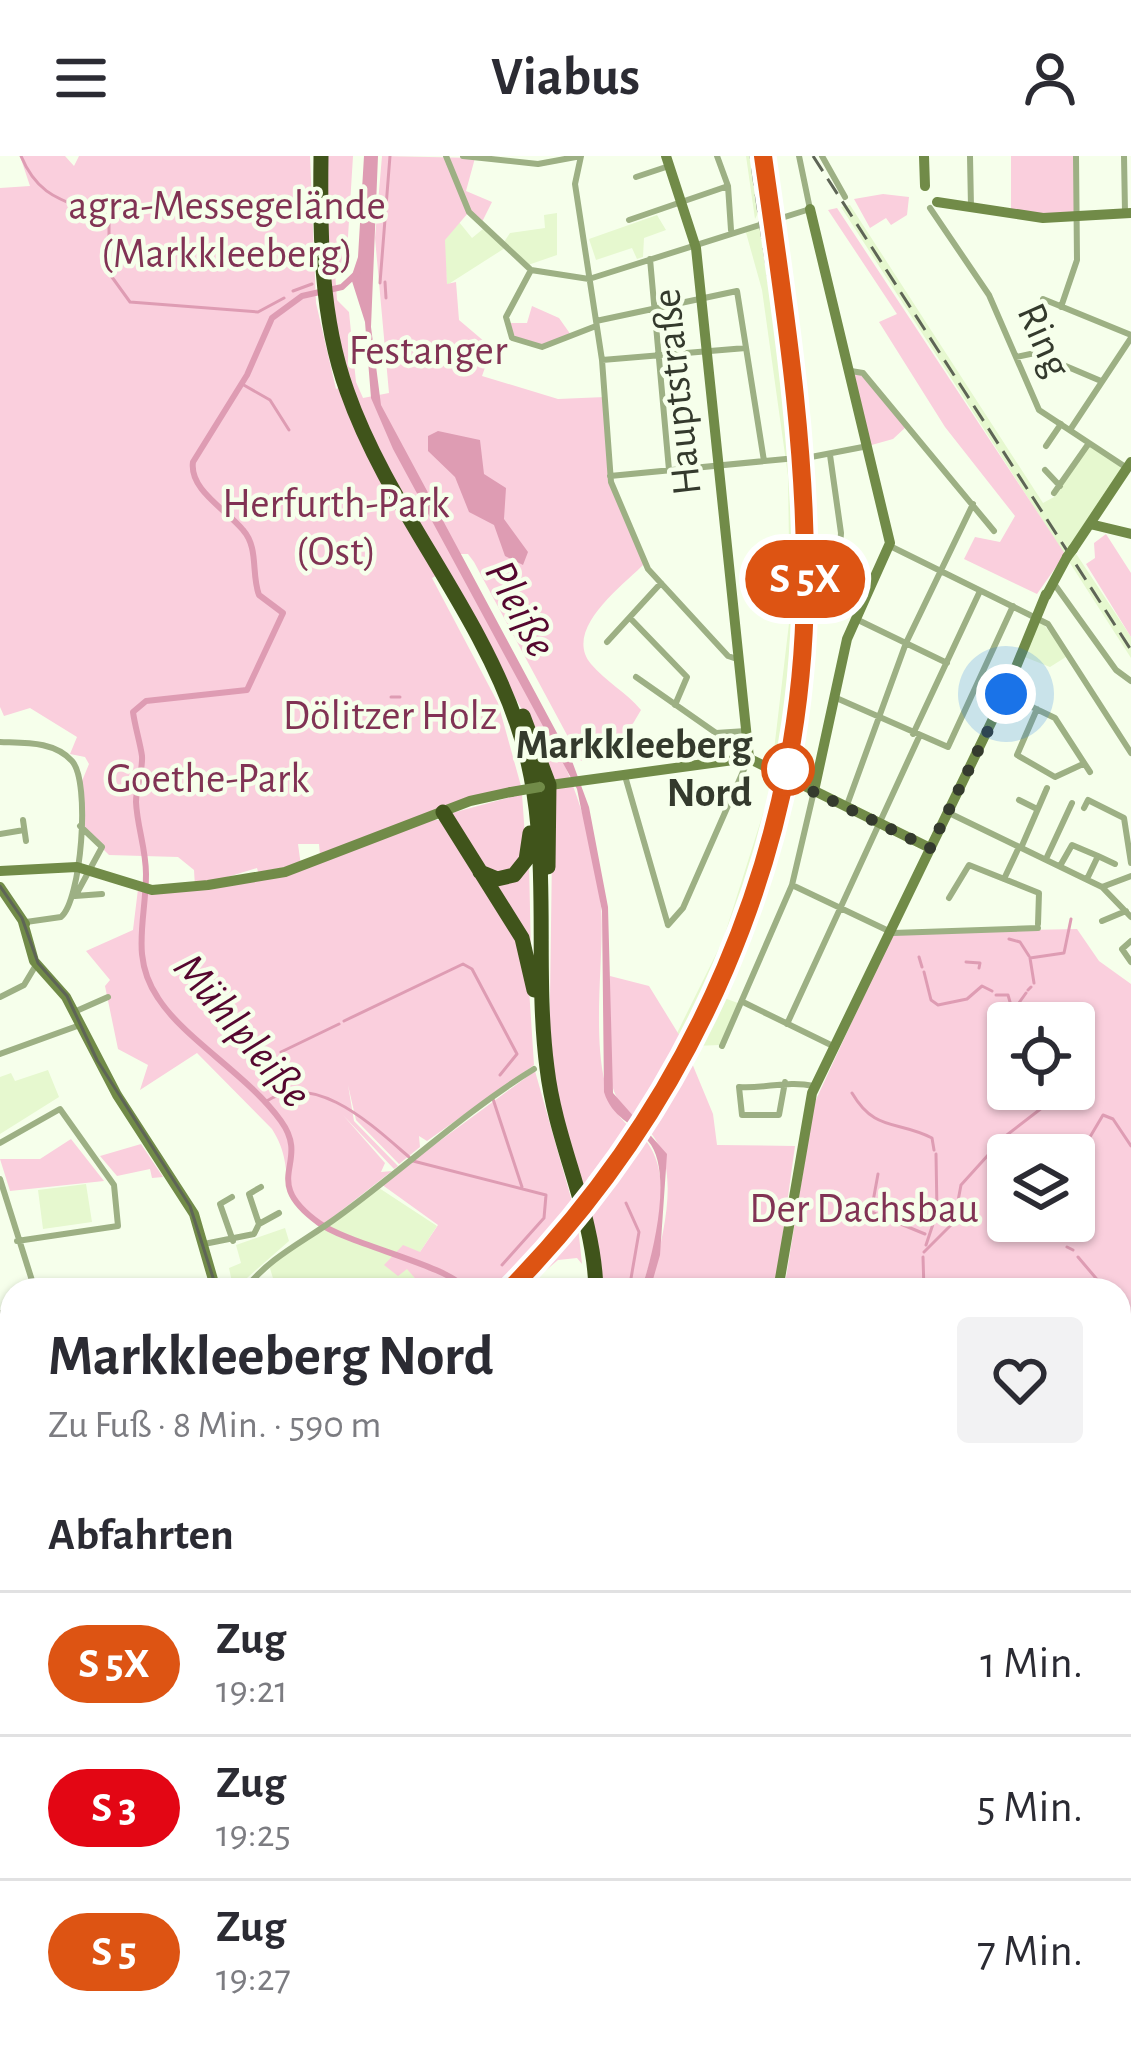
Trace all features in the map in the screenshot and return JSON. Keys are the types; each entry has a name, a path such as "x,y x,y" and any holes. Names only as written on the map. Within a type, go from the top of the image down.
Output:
{"highway":[{"path":"317,156 322,291 342,387 508,718 531,830 534,991 544,1099 580,1216 590,1278"},
{"path":"438,574 533,735 550,785 541,935"},
{"path":"498,677 518,726 534,794 547,1072 588,1219 591,1278"},
{"path":"443,812 522,938 534,991"},
{"path":"477,870 497,879 514,875 526,860 531,830"}],"main road":[{"path":"924,156 925,186"},
{"name":"Hauptstraße","path":"668,161 695,243 747,738 743,758"},
{"path":"933,205 1033,217 1128,213"},
{"path":"811,209 890,546 856,619 814,791"},
{"path":"780,1278 815,1086 1006,694 1049,588 1129,465"},
{"path":"1090,524 1131,533"},
{"path":"0,871 76,867 143,887 285,872 443,812 511,792 743,758 930,848"},
{"path":"0,887 23,922 38,964 74,1012 117,1095 190,1207 211,1278"}],"street":[{"path":"446,156 469,212 531,270 589,278 731,230 811,209 800,156"},
{"path":"463,156 538,164 581,156 575,184 602,360 610,476 645,563 728,656 737,659"},
{"path":"718,156 728,186 731,230"},
{"path":"822,156 844,197"},
{"path":"970,156 971,207"},
{"path":"1061,307 1077,263 1076,156"},
{"path":"1124,156 1128,213"},
{"name":"Hauptstraße","path":"636,177 668,161"},
{"path":"629,220 728,186"},
{"name":"Ring","path":"933,205 989,295 1039,410 1129,465"},
{"path":"650,258 669,470"},
{"path":"531,270 506,316 512,338 542,346 596,324 737,290 764,461"},
{"path":"1042,299 1131,336 1070,430"},
{"path":"602,360 746,348"},
{"path":"1016,357 1035,353 1102,382"},
{"path":"850,371 861,371 994,531"},
{"path":"1046,446 1061,424"},
{"path":"1045,470 1057,489 1089,442"},
{"path":"811,457 868,446"},
{"path":"830,455 841,533 838,573 869,592"},
{"path":"610,476 786,459"},
{"path":"846,807 906,643 973,504"},
{"path":"890,546 1052,627 1131,753"},
{"path":"607,643 661,583"},
{"path":"1049,588 1066,593 1116,670 1131,681"},
{"path":"788,1024 980,589"},
{"path":"834,697 947,748 1012,606"},
{"path":"630,618 687,677 675,704"},
{"path":"856,619 947,663"},
{"path":"636,677 716,734 747,738"},
{"path":"1006,694 1055,718 1090,772"},
{"path":"1037,709 1017,755 1054,777 1082,764"},
{"path":"0,742 39,744 63,753 82,782 75,896"},
{"path":"624,773 668,925 683,908 743,758"},
{"path":"1095,786 1086,804 1128,815 1131,862"},
{"path":"1004,879 1046,788"},
{"path":"722,1046 745,1004 792,885 814,791"},
{"path":"1019,800 1037,809"},
{"path":"1046,859 1072,802"},
{"path":"947,812 1102,887 1128,914"},
{"path":"23,820 26,841"},
{"path":"23,922 61,917 92,869 102,847 80,826"},
{"path":"0,834 24,830"},
{"path":"1060,866 1072,844 1115,865"},
{"path":"1087,880 1098,856"},
{"path":"792,885 890,932 1038,926 1039,893 969,865 949,898"},
{"path":"1102,887 1131,876"},
{"path":"75,896 102,894"},
{"path":"1102,920 1128,914"},
{"path":"1131,941 1123,951 1131,962"},
{"path":"0,997 24,985 38,964"},
{"path":"74,1012 108,997"},
{"path":"745,1004 834,1047"},
{"path":"0,1054 80,1025"},
{"path":"255,1278 279,1252 324,1227 534,1069"},
{"path":"785,1082 779,1115 742,1115 739,1087 785,1082 815,1086"},
{"path":"0,1143 60,1109 114,1185 118,1226 17,1241"},
{"path":"0,1179 29,1278"},
{"path":"259,1224 249,1194 261,1187"},
{"path":"232,1197 220,1204 233,1241"},
{"path":"204,1244 254,1234 259,1224 279,1213"}],"shaded area":[{"path":"364,156 378,156 371,327 381,405 572,761 589,807 608,907 613,1093 667,1154 660,1255 653,1278 645,1278 655,1236 660,1172 648,1141 617,1114 604,1092 602,911 577,789 393,449 371,398 365,322 351,278 358,257"},
{"path":"746,156 765,156 774,173 778,207 770,208 770,215 764,210 763,217 759,211 755,219"},
{"path":"850,205 1043,503 1054,497 1089,443 1127,468 1073,549 1131,637 1131,658 841,207"},
{"path":"557,213 557,255 528,265 505,248 447,285 444,240 459,222 472,238 483,229 502,245 510,233 545,228 544,215"},
{"path":"657,215 666,230 644,238 643,257 637,259 632,248 596,260 589,239"},
{"path":"780,220 802,394 816,590 799,749 790,774 772,767 790,615 788,476 762,290 745,229 759,225 762,231 762,224 766,230 767,223 773,228"},
{"path":"438,431 480,440 484,474 506,488 504,519 528,552 523,565 505,556 494,525 469,512 455,477 428,451 428,436"},
{"path":"1037,617 1069,655 1050,667 1022,656"},
{"path":"774,779 790,789 777,845 719,996 743,1005 720,1045 695,1046 649,1116 640,1108 723,940"},
{"path":"48,1070 59,1097 0,1134 0,1077 11,1073 15,1081"},
{"path":"622,1135 633,1141 632,1152 599,1196 585,1184"},
{"path":"86,1184 92,1222 43,1229 38,1190"},
{"path":"376,1186 437,1226 420,1252 413,1252 407,1268 415,1278 273,1278 269,1265"},
{"path":"572,1201 578,1222 529,1278 499,1278"},
{"path":"285,1228 289,1241 247,1278 231,1278 229,1268 241,1263 236,1245"}],"green space":[{"path":"20,156 65,156 74,166 79,156 310,156 316,303 336,389 348,384 330,297 324,156 353,156 346,269 335,272 337,300 349,312 356,382 363,398 389,393 375,238 382,156 475,158 466,191 492,202 480,226 468,213 445,240 447,284 456,282 459,320 492,348 482,376 558,399 605,397 608,470 645,563 599,609 584,637 591,664 641,710 625,737 603,743 605,753 581,761 474,562 468,554 452,554 546,723 582,812 594,859 602,932 601,1056 615,1109 630,1127 588,1178 584,1192 549,1070 553,781 531,726 445,571 432,578 498,703 521,786 320,855 319,844 298,844 301,866 259,875 257,868 195,887 194,870 178,857 109,855 80,826 82,781 89,764 85,757 70,754 77,737 30,708 4,716 0,707 0,188 30,186"},
{"path":"1011,156 1076,156 1077,216 1011,214"},
{"path":"883,194 909,197 907,215 891,225 886,218 870,228 854,199"},
{"path":"837,208 1065,554 1037,594 964,559 975,537 1000,542 1015,516 945,427 879,322 897,314 828,210"},
{"path":"532,306 559,318 571,335 542,347 512,338 506,323 527,323"},
{"path":"858,369 907,426 893,439 868,446 850,371"},
{"path":"1106,534 1131,573 1131,637 1086,564 1095,558 1094,543"},
{"path":"522,794 526,851 517,870 487,873 452,813"},
{"path":"441,820 511,924 528,973 534,1065 427,1141 419,1136 420,1147 399,1164 356,1120 348,1085 354,1121 398,1166 394,1169 343,1115 385,1163 381,1172 392,1171 324,1224 290,1188 272,1129 197,1053 140,1090 148,1065 118,1049 105,986 110,980 86,951 133,930 138,889 151,892 323,860"},
{"path":"529,863 531,955 492,881"},
{"name":"Der Dachsbau","path":"1077,929 1099,961 1131,984 1131,1278 786,1278 814,1104 893,933"},
{"path":"610,976 649,986 681,1038 635,1120 622,1107 610,1073"},
{"path":"689,1056 713,1114 717,1145 795,1146 777,1278 653,1278 667,1180 656,1141 643,1125"},
{"path":"535,1071 573,1205 506,1278 415,1278 407,1269 398,1276 384,1265 403,1245 420,1252 438,1225 381,1184"},
{"path":"638,1133 651,1147 661,1186 657,1230 645,1278 597,1278 588,1203 596,1193 605,1194"},
{"path":"71,1139 104,1181 10,1191 0,1159 40,1159"},
{"path":"141,1144 163,1177 152,1178 150,1169 117,1176 100,1156"},
{"path":"577,1217 582,1264 577,1258 558,1260 537,1278 524,1278"}],"waterway":[{"path":"21,156 47,191 109,220 109,273 130,302 258,312 284,298"},
{"path":"380,283 390,156"},
{"name":"Mühlpleiße","path":"357,273 342,287 302,296 272,318 247,375 193,462 203,491 248,537 259,595 283,613 247,690 146,701 133,712 142,756 136,802 146,874 142,953 149,983 170,1013 281,1121 291,1149 288,1183 301,1208 333,1231 452,1278"},
{"path":"385,282 386,298"},
{"path":"293,291 312,284"},
{"path":"242,384 270,400 289,430"},
{"path":"391,697 400,697"},
{"path":"1034,983 1030,958 1064,953 1071,919"},
{"path":"1009,939 1020,942 1029,956"},
{"path":"919,957 922,967"},
{"path":"966,962 980,963 979,968"},
{"path":"344,1021 463,964 472,969 517,1054 500,1075"},
{"path":"924,972 931,1000 938,1005 967,999 982,986 992,991"},
{"path":"1028,990 1031,987"},
{"path":"1020,1002 1026,993"},
{"path":"996,995 1008,995 1010,1002"},
{"path":"281,1052 339,1024"},
{"path":"852,1093 878,1120 932,1138 934,1150"},
{"path":"265,1102 284,1094 322,1096 360,1117 409,1157"},
{"path":"493,1099 522,1187"},
{"path":"1008,1134 1039,1110"},
{"path":"1092,1134 1103,1115 1113,1119 1131,1146"},
{"path":"926,1245 937,1212 936,1154"},
{"path":"924,1252 954,1222 961,1185 987,1156"},
{"path":"413,1161 546,1195 544,1218 502,1265"},
{"path":"872,1207 878,1174"},
{"path":"626,1203 639,1232 631,1278"},
{"path":"869,1211 925,1234"},
{"path":"859,1213 864,1212"},
{"path":"1067,1247 1073,1250"},
{"path":"923,1257 924,1278"},
{"path":"1078,1257 1096,1278"}],"tram line":[{"path":"0,886 22,918 38,963 67,996 97,1060 190,1206 213,1278"}],"railway":[{"path":"509,1278 566,1215 626,1133 678,1047 721,956 755,861 780,764 795,664 797,511 788,409 751,156"},
{"path":"813,156 1131,650"}],"train":[{"path":"520,1278 598,1189 686,1052 737,942 785,784 802,660 804,525 763,156"}],"place":[{"name":"Markkleeberg Nord","path":"788,769"}],"route":[{"path":"788,769 783,777 930,848 1006,694"}],"park label":[{"name":"agra-Messegelände (Markkleeberg)","path":"227,230"},
{"name":"Festanger","path":"428,351"},
{"name":"Herfurth-Park (Ost)","path":"336,528"},
{"name":"Dölitzer Holz","path":"390,716"},
{"name":"Goethe-Park","path":"208,779"}],"water label":[{"name":"Pleiße","path":"520,609"}]}
